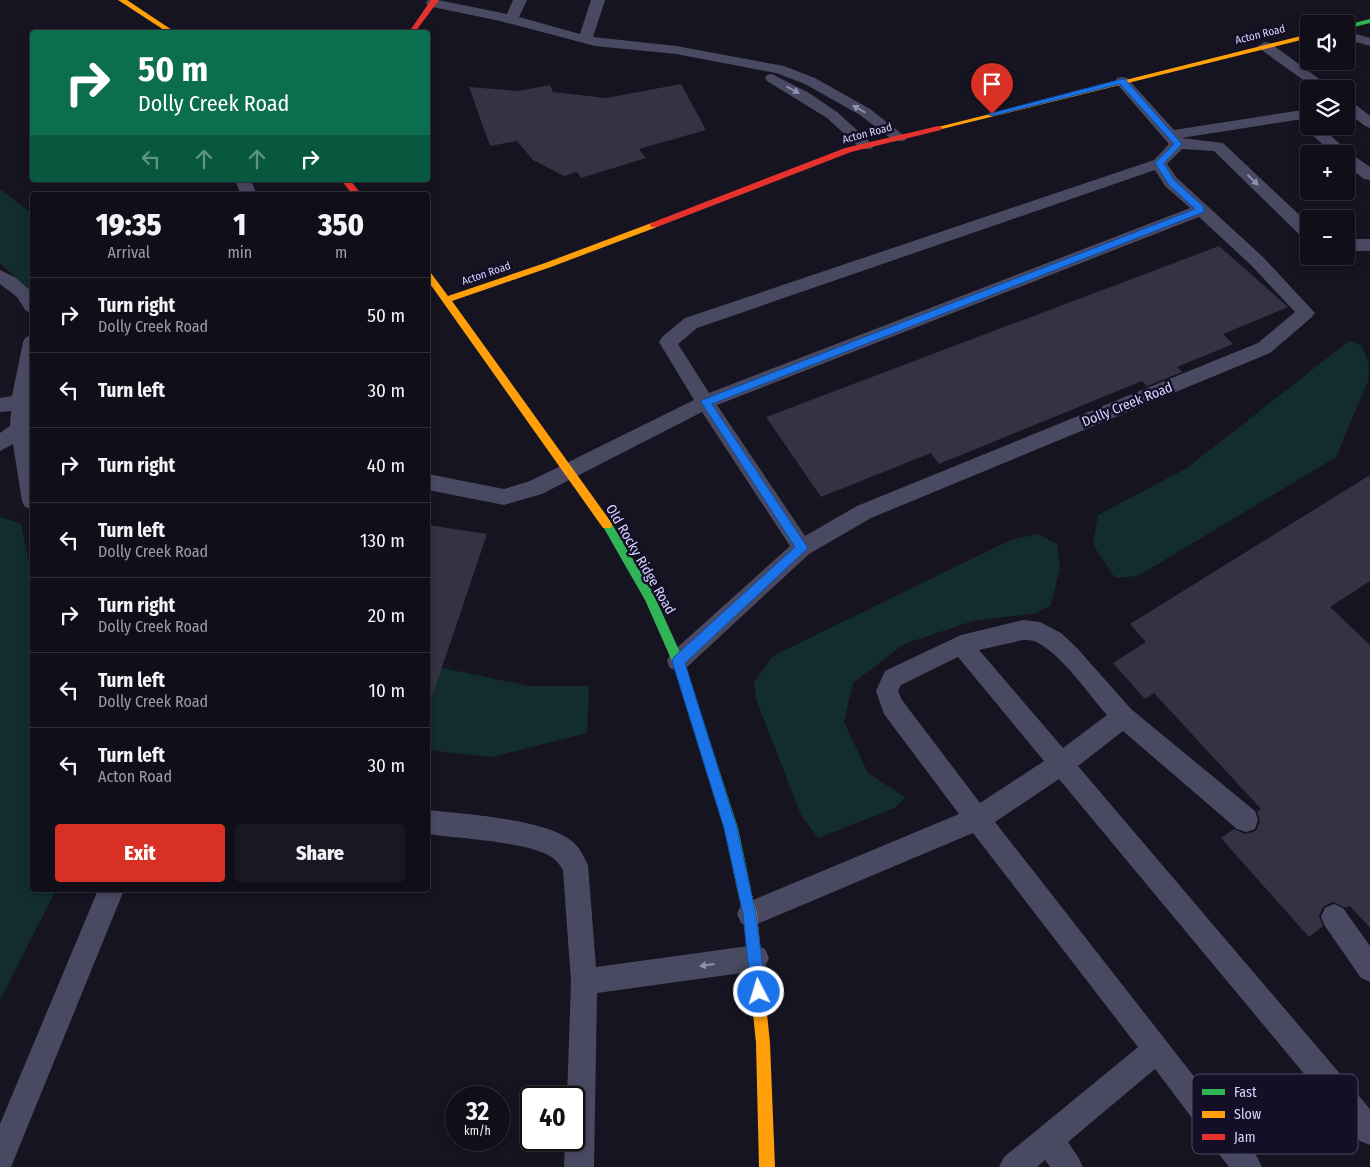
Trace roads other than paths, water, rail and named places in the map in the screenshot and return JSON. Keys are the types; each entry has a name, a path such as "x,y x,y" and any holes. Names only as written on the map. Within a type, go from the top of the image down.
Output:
{"street":[{"path":"122,0 167,30"},
{"path":"413,30 434,1"},
{"path":"1355,25 1370,21"},
{"name":"Acton Road","path":"446,300 548,265 848,150 1300,38"},
{"path":"347,182 355,192"},
{"name":"Old Rocky Ridge Road","path":"430,281 446,300 569,470 610,530 649,597 678,661 731,828 750,914 756,958 763,1043 767,1167"}],"lane":[{"path":"511,20 520,0"},
{"path":"585,40 598,0"},
{"path":"434,1 585,40 676,50 779,69 810,81 865,112 899,138"},
{"path":"1355,38 1370,42"},
{"path":"1265,46 1313,80"},
{"path":"752,63 774,80 804,96 832,115 866,146"},
{"path":"1122,81 1174,140 1218,146 1300,225"},
{"path":"1355,104 1370,102"},
{"path":"1355,111 1370,123"},
{"path":"802,548 686,373 668,342 691,323 1160,163 1174,140 1300,120"},
{"path":"1323,135 1334,145"},
{"name":"Dolly Creek Road","path":"678,661 802,548 864,512 1264,348 1306,313 1258,262 1171,182 1160,163"},
{"path":"1355,164 1370,176"},
{"path":"430,482 504,496 535,488 706,402 1201,210"},
{"path":"1355,245 1370,245"},
{"path":"0,276 19,289 30,300"},
{"path":"30,362 26,402 20,430 30,489"},
{"path":"0,405 26,402"},
{"path":"0,443 20,430"},
{"path":"1192,1095 976,819 892,706 887,691 893,678 961,645 1023,630 1040,632 1053,640 1069,655 1123,717 1246,820"},
{"path":"961,645 1322,1074"},
{"path":"750,914 976,819 1061,764 1123,717"},
{"path":"430,822 525,836 546,842 564,850 575,865 584,982 579,1167"},
{"path":"0,1159 110,892"},
{"path":"1334,917 1370,969"},
{"path":"584,982 756,958"},
{"path":"1014,1167 1157,1049"},
{"path":"1358,1117 1370,1131"},
{"path":"1048,1140 1068,1167"},
{"path":"1237,1154 1247,1167"}]}
